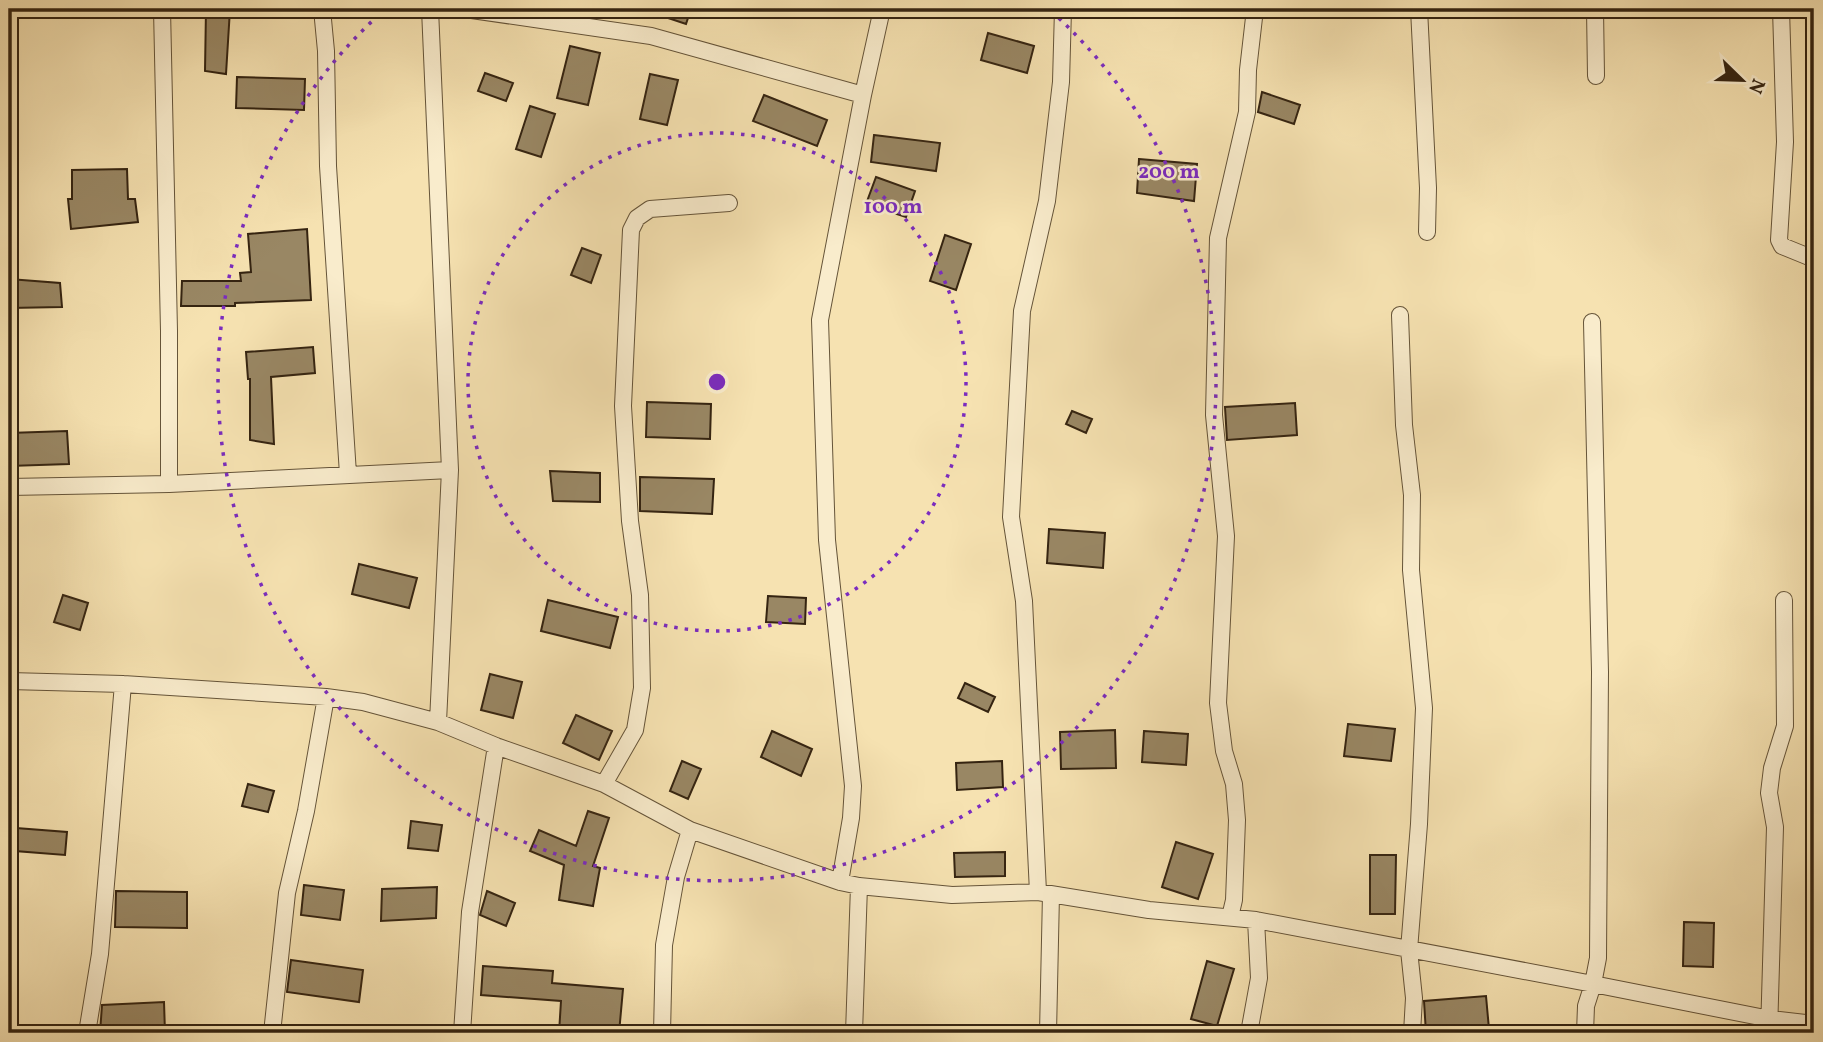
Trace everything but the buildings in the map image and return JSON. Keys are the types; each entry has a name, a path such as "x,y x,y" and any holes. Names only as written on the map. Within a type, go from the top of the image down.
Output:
{"street":[{"path":"162,9 170,331 169,484"},
{"path":"322,9 326,51 328,166 348,474"},
{"path":"430,9 450,470 438,722"},
{"path":"465,9 651,36 863,95"},
{"path":"840,882 851,818 853,786 827,540 820,320 882,9"},
{"path":"1048,1033 1044,893 1024,601 1010,517 1022,311 1047,201 1062,82 1063,9"},
{"path":"1230,917 1234,900 1237,820 1234,784 1222,738 1218,704 1226,536 1214,415 1218,238 1247,112 1248,70 1255,9"},
{"path":"1419,9 1428,188 1427,232"},
{"path":"1595,9 1596,76"},
{"path":"1781,9 1785,142 1779,240 1782,246 1791,252 1814,259"},
{"path":"604,784 635,730 642,688 640,595 630,521 623,406 631,230 637,218 650,209 729,204"},
{"path":"1400,315 1404,425 1412,495 1412,570 1424,708 1419,824 1409,950 1414,998 1412,1033"},
{"path":"1585,1033 1586,1006 1598,958 1601,766 1592,322"},
{"path":"9,486 169,484 450,470"},
{"path":"1770,1026 1775,827 1769,793 1772,768 1785,726 1784,600"},
{"path":"9,681 123,684 326,697 363,702 438,722 496,746 604,784 690,830 840,882 952,895 1044,893 1149,910 1255,920 1593,984 1770,1026 1814,1024"},
{"path":"87,1033 100,954 123,684"},
{"path":"272,1033 287,893 306,811 326,697"},
{"path":"463,1033 470,912 496,746"},
{"path":"662,1033 664,945 676,877 690,830"},
{"path":"854,1033 859,886"},
{"path":"1249,1033 1259,978 1255,920"}]}
